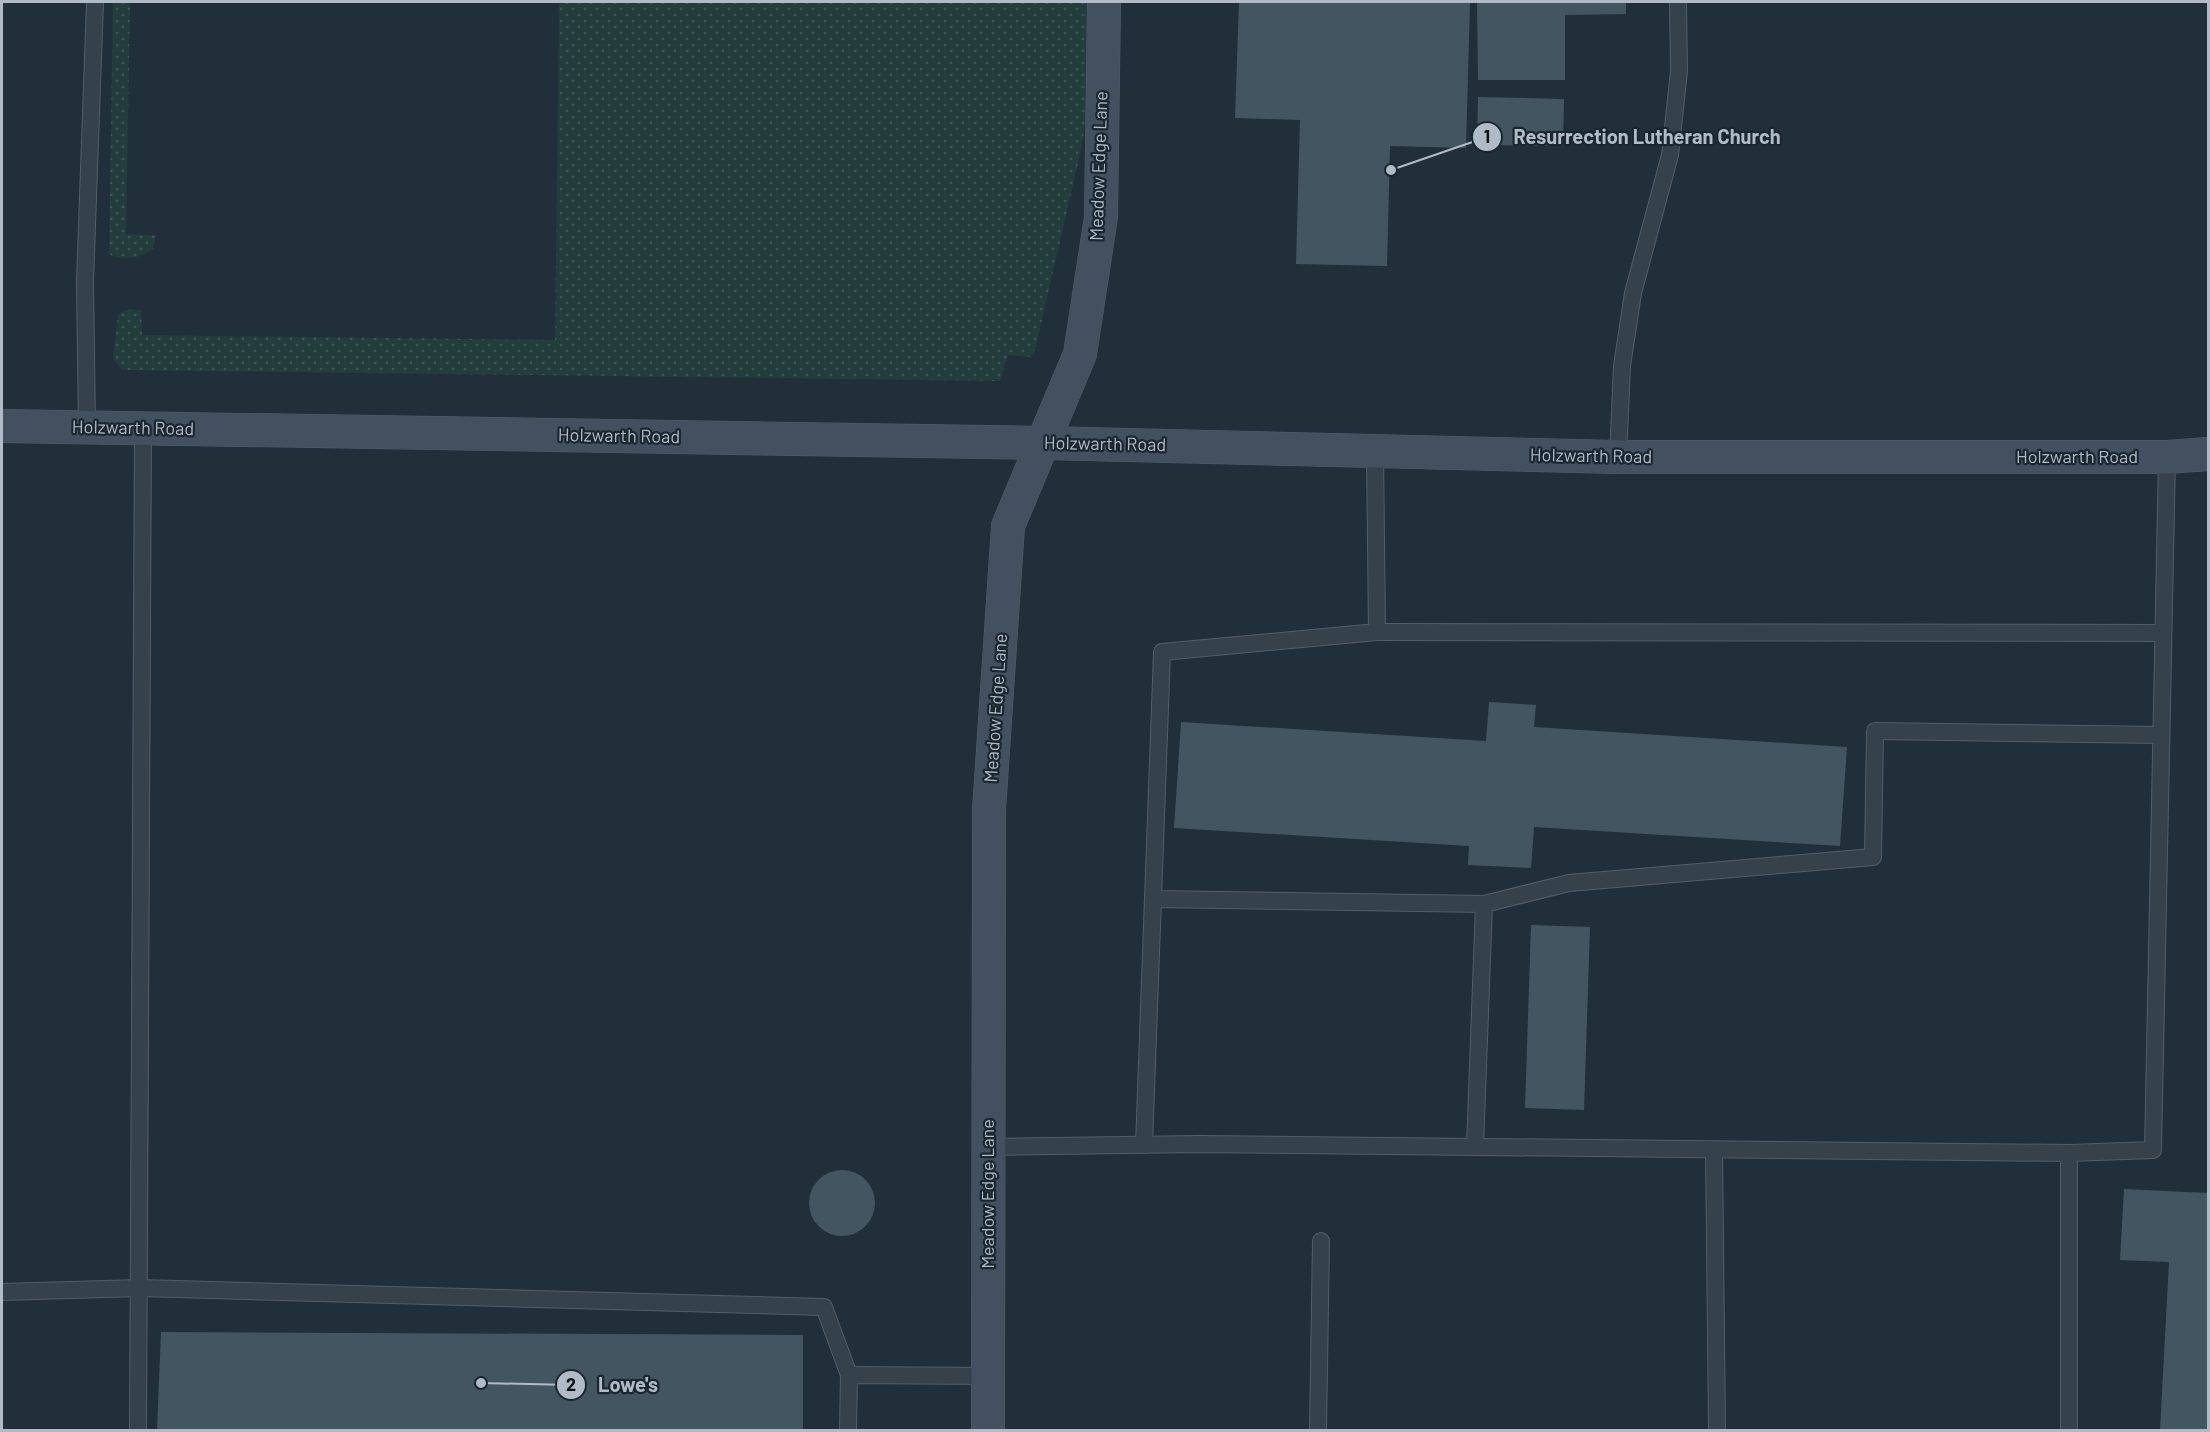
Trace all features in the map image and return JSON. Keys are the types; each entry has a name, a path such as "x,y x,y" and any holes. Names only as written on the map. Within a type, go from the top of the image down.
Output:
{"main road":[{"name":"Meadow Edge Lane","path":"988,1431 989,810 1008,526 1080,354 1101,217 1104,2"},
{"name":"Holzwarth Road","path":"2,426 1044,443 1618,457 2167,457 2208,454"}],"lane":[{"path":"87,428 85,281 95,2"},
{"path":"1618,457 1622,366 1633,293 1671,155 1679,71 1678,2"},
{"path":"138,1431 143,428"},
{"path":"1375,451 1377,632"},
{"path":"988,1147 1144,1145 2069,1153 2153,1150 2167,457"},
{"path":"1144,1145 1162,652 1377,632 2163,633"},
{"path":"1153,899 1484,904 1569,883 1873,857 1875,731 2161,735"},
{"path":"1474,1147 1484,904"},
{"path":"1714,1150 1717,1431"},
{"path":"2069,1153 2069,1431"},
{"path":"1318,1431 1321,1241"},
{"path":"2,1292 140,1288 825,1308 849,1376 848,1431"},
{"path":"849,1376 988,1376"}],"green space":[{"path":"113,2 130,2 126,234 156,235 153,248 138,256 126,258 109,254"},
{"path":"559,2 1087,2 1086,117 1081,150 1035,350 1030,357 1008,355 1000,381 123,370 113,359 118,315 131,310 141,310 142,335 555,340"}],"building":[{"path":"1239,2 1470,2 1466,148 1390,146 1387,266 1296,264 1300,120 1235,118"},
{"path":"1477,2 1626,2 1626,14 1565,15 1565,80 1478,80"},
{"path":"1478,97 1564,99 1563,146 1477,145"},
{"path":"1489,702 1536,705 1534,727 1847,747 1840,846 1534,827 1531,868 1468,865 1469,846 1174,828 1181,722 1486,741"},
{"path":"1531,925 1590,927 1584,1110 1525,1108"},
{"path":"848,1170 866,1179 873,1190 875,1203 873,1216 866,1227 855,1234 836,1236 818,1227 811,1216 809,1197 818,1179 829,1172"},
{"path":"2124,1189 2208,1193 2208,1430 2160,1430 2169,1262 2120,1260"},
{"path":"161,1332 803,1335 803,1430 157,1430"}],"place":[{"name":"Resurrection Lutheran Church","path":"1391,170"},
{"name":"Lowe's","path":"481,1383"}]}
